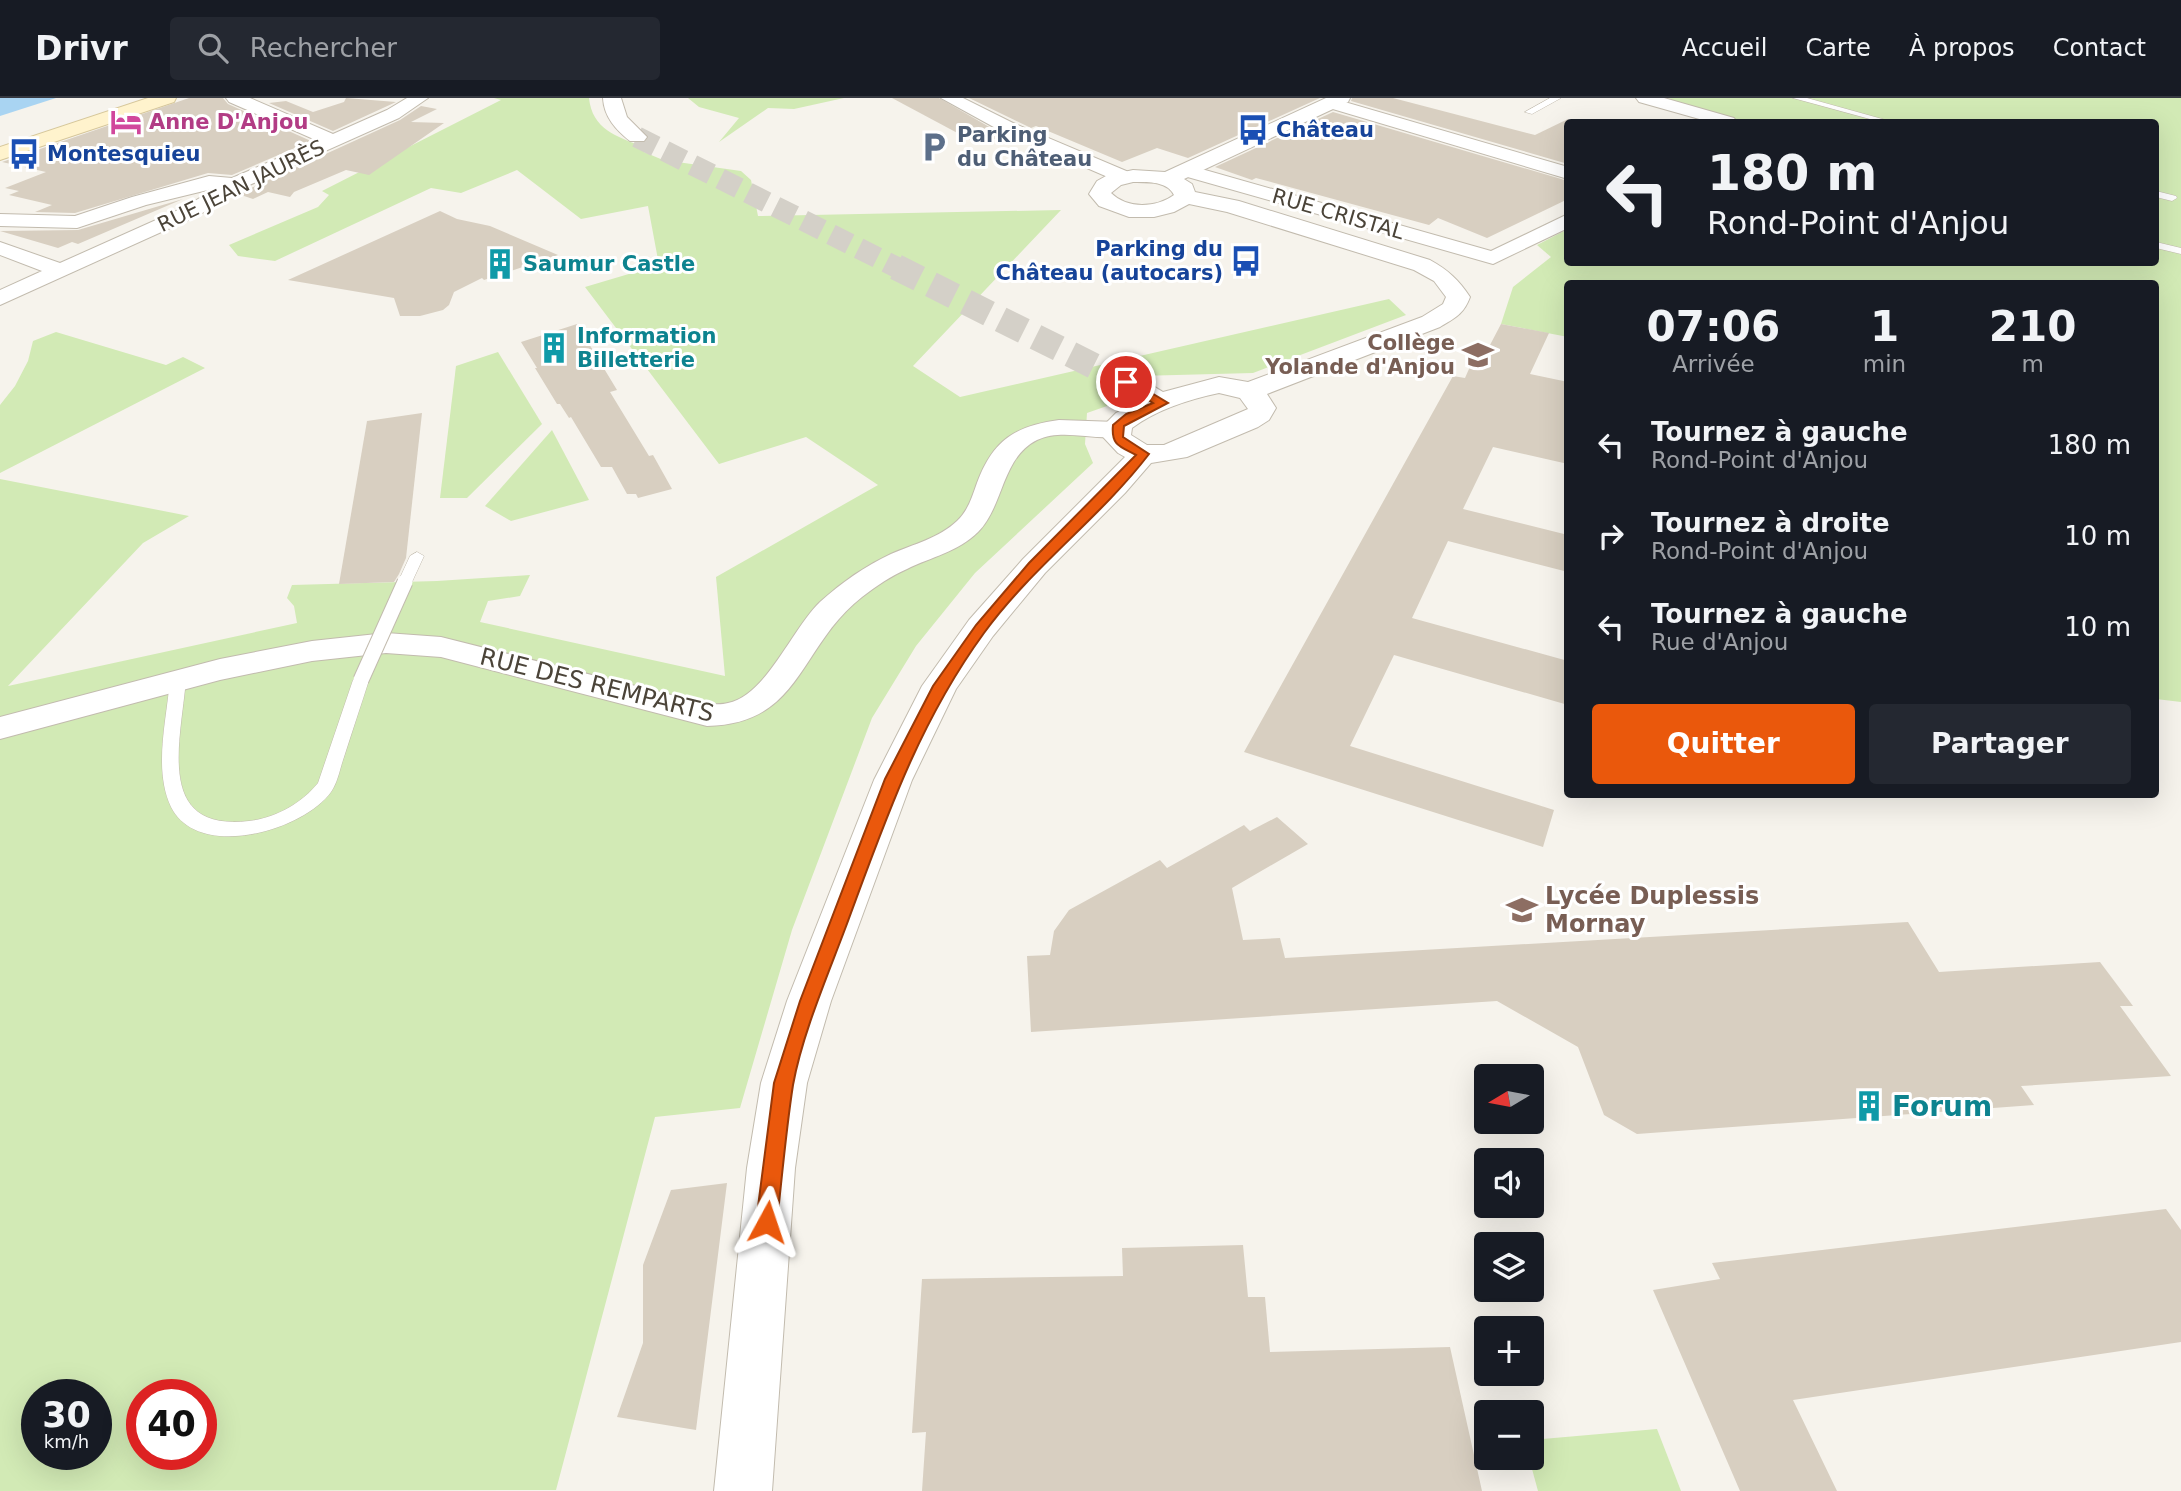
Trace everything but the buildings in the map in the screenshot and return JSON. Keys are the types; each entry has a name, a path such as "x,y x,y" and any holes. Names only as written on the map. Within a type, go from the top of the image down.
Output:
{"main road":[{"path":"0,154 167,98"}],"street":[{"path":"235,98 334,141"},
{"name":"RUE JEAN JAURÈS","path":"0,298 192,211 237,183 393,114 419,98"},
{"path":"612,98 621,123 637,137"},
{"path":"950,98 1007,127 1124,177"},
{"path":"1647,98 1718,119"},
{"path":"1185,197 1177,204 1150,210 1120,207 1102,198 1101,190 1124,177 1175,175 1337,100 1564,172"},
{"path":"1175,175 1184,189 1185,197"},
{"name":"RUE CRISTAL","path":"1175,175 1493,258 1564,222"},
{"path":"0,220 78,222 139,201 209,182 237,183"},
{"path":"1185,197 1231,206 1422,265 1442,276 1458,297 1454,308 1431,322 1249,391"},
{"path":"0,248 60,270"},
{"path":"1126,382 1162,403"},
{"path":"1230,386 1249,391 1258,399 1262,408 1252,419 1174,452 1143,454 1123,444 1118,437 1117,430 1123,420 1206,387 1230,386"},
{"name":"RUE DES REMPARTS","path":"0,728 239,664 333,648 417,642 707,715 737,715 762,701 773,689 811,629 851,590 900,561 958,536 979,518 997,463 1015,442 1046,428 1064,425 1117,430"},
{"path":"743,1491 771,1168 784,1083 809,1001 892,779 940,686 981,628 1034,566 1114,487 1143,454"}],"lane":[{"path":"1529,112 1557,98"},
{"path":"1797,98 1878,119"},
{"path":"2159,195 2172,198"},
{"path":"2159,246 2181,251"},
{"path":"178,679 171,770 173,789 188,818 211,828 230,830 274,822 295,814 312,802 325,787 361,680 417,556"}],"green space":[{"path":"494,98 589,98 591,109 600,124 615,135 642,146 644,152 663,160 741,171 751,180 758,216 1061,210 913,366 960,397 1389,299 1406,315 1253,373 1138,376 1108,386 1107,406 1087,413 1085,444 1093,463 975,573 916,646 872,718 792,930 740,1108 655,1117 556,1490 0,1491 0,479 189,516 143,543 8,686 297,623 294,606 287,598 292,585 530,575 520,596 488,601 480,622 725,676 716,577 878,485 806,437 719,464 585,287 659,265 648,206 581,219 517,170 461,193 431,188 275,261 238,256 229,245 318,207 329,195 322,191 501,100"},
{"path":"688,98 844,98 794,109 768,108 719,142 739,118 699,107"},
{"path":"2181,98 2181,702 2159,699 2159,280 1564,280 1564,336 1501,324 1513,287 1551,257 1537,245 1564,231 1564,266 2159,266 2159,119 1735,119 1668,99"},
{"path":"56,332 166,365 183,357 205,368 0,473 0,405 15,386 28,361 33,341"},
{"path":"498,352 542,424 467,498 440,498 456,366"},
{"path":"552,430 589,500 511,521 485,506"},
{"path":"1657,1429 1681,1491 1538,1491 1532,1470 1544,1470 1544,1439"}],"water":[{"path":"0,98 56,98 0,116"}],"tunnel":[{"path":"637,137 900,269"},
{"path":"896,267 900,269"},
{"path":"900,269 1126,382"}],"place":[{"name":"Anne D'Anjou","path":"126,122"},
{"name":"Château","path":"1253,130"},
{"name":"Parking du Château","path":"934,147"},
{"name":"Montesquieu","path":"24,154"},
{"name":"Parking du Château (autocars)","path":"1246,261"},
{"name":"Saumur Castle","path":"500,264"},
{"name":"Information Billetterie","path":"554,348"},
{"name":"Collège Yolande d'Anjou","path":"1478,355"},
{"name":"Lycée Duplessis Mornay","path":"1522,910"},
{"name":"Forum","path":"1869,1106"}],"route":[{"path":"767,1222 771,1168 784,1083 809,1001 892,779 940,686 981,628 1034,566 1114,487 1143,454 1123,444 1118,437 1118,425 1130,416 1162,403 1126,382"}]}
